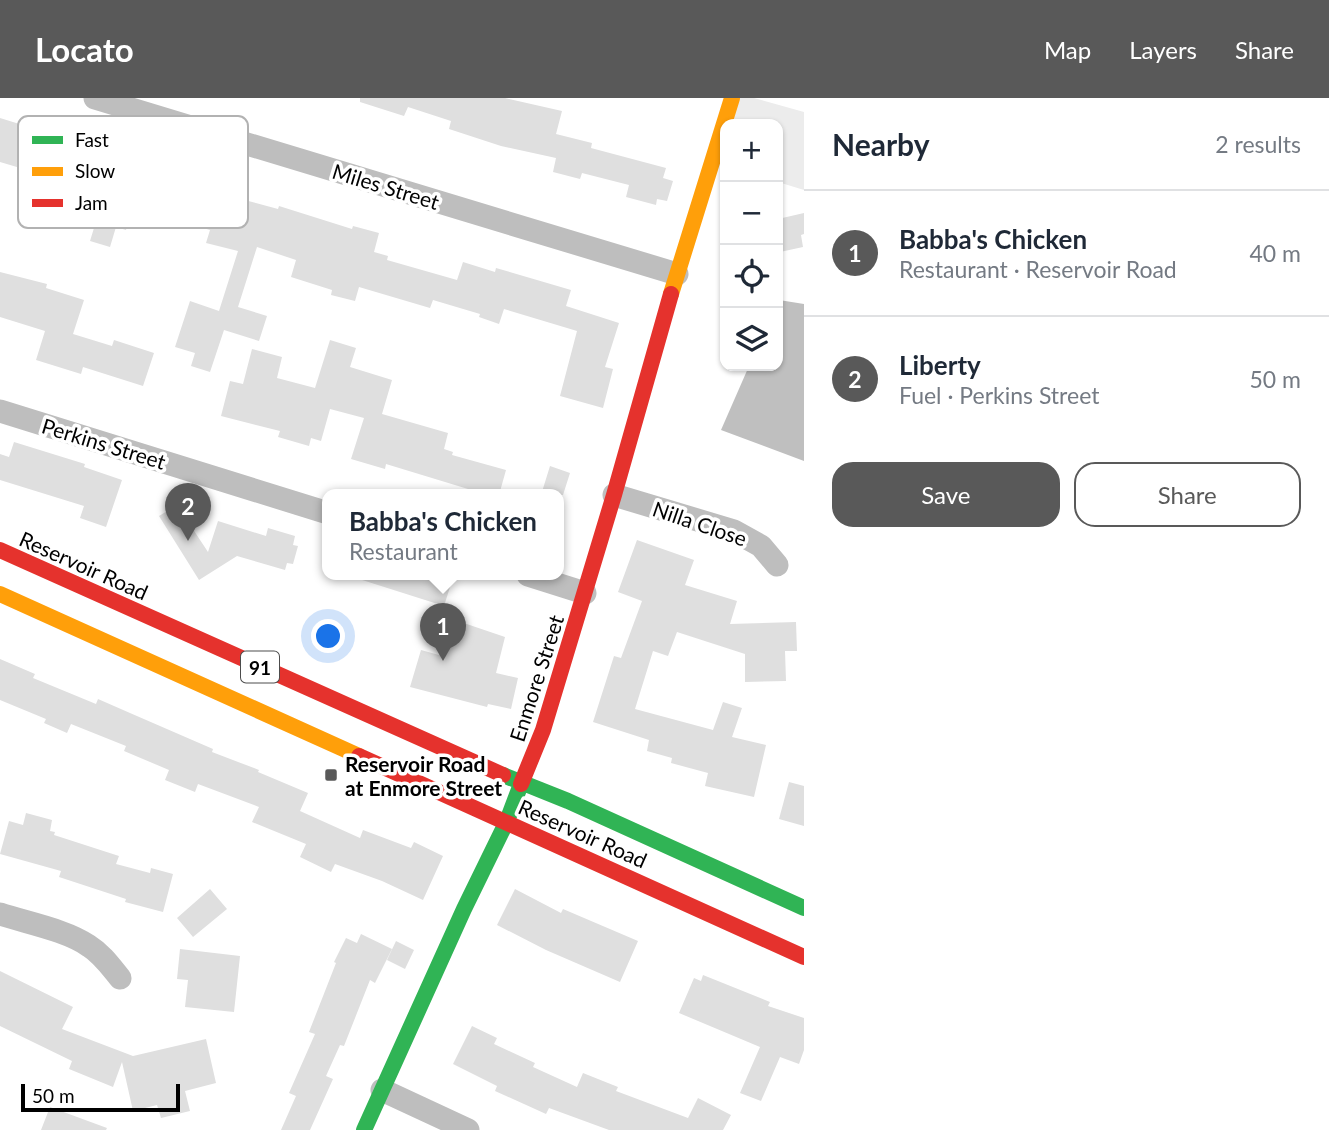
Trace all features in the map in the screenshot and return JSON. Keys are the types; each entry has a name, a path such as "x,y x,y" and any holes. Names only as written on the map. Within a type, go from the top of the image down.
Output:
{"main road":[{"name":"Enmore Street","path":"364,1130 507,821 543,730 677,274 732,98"},
{"name":"Reservoir Road","path":"0,550 466,760 568,801 804,908"},
{"name":"Reservoir Road","path":"0,594 804,957"}],"street":[{"name":"Miles Street","path":"95,98 155,116"},
{"name":"Miles Street","path":"248,144 677,274"},
{"name":"Perkins Street","path":"0,411 322,511"},
{"name":"Nilla Close","path":"614,495 734,531 761,546 778,565"},
{"path":"544,580 584,593"},
{"path":"0,914 88,944 120,978"},
{"path":"382,1090 468,1130"}],"shaded area":[{"path":"732,98 754,98 804,112 804,190 783,184 783,119 726,119"},
{"path":"783,301 804,304 804,461 721,430 747,371 783,371"}],"building":[{"path":"360,98 505,98 562,111 556,134 592,143 591,148 666,168 663,178 673,181 667,201 657,199 656,205 626,197 629,185 582,173 580,179 553,172 556,158 501,146 449,129 451,121 408,107 404,116 360,102"},
{"path":"0,118 18,124 18,167 0,162"},
{"path":"248,201 278,209 279,206 352,229 353,226 379,233 374,252 388,256 387,260 457,280 463,262 495,272 496,268 571,290 566,306 619,323 605,367 613,369 603,408 560,396 577,331 504,309 499,324 479,317 480,314 433,300 430,308 359,287 355,301 331,295 332,290 291,277 296,260 257,247 238,307 267,316 259,341 224,330 210,372 191,366 195,353 175,347 190,301 219,311 238,251 206,243 210,230 203,228 248,228"},
{"path":"804,213 804,234 801,235 803,247 783,251 783,218"},
{"path":"94,228 116,228 110,247 90,241"},
{"path":"0,272 47,284 46,288 84,300 73,334 112,346 114,340 154,353 143,386 83,367 81,374 36,360 45,331 0,317"},
{"path":"330,340 356,348 350,367 392,380 382,414 448,433 444,449 453,452 452,455 506,470 501,489 468,489 386,464 385,469 351,459 364,418 330,409 321,441 311,438 309,446 278,437 280,431 221,416 230,381 243,384 252,349 282,357 277,378 315,388"},
{"path":"14,442 85,464 84,467 122,480 106,527 80,518 84,506 0,480 0,454 9,457"},
{"path":"550,466 570,473 564,492 564,489 543,489"},
{"path":"177,505 208,552 218,521 266,536 268,528 295,536 293,545 298,546 293,564 287,563 285,570 237,556 199,580 159,516"},
{"path":"637,540 694,560 685,585 737,601 730,624 796,622 797,651 785,651 786,681 745,682 745,654 677,632 668,656 653,651 635,709 713,730 723,702 742,708 732,737 766,745 754,797 705,786 708,773 671,763 672,758 647,751 649,740 593,722 614,656 621,658 642,601 618,592"},
{"path":"362,580 439,580 451,584 444,606"},
{"path":"449,618 505,637 496,673 518,678 511,709 488,704 487,707 410,687 421,650 439,655"},
{"path":"0,659 35,674 33,678 96,704 98,699 308,793 300,811 360,838 363,830 411,848 414,842 443,856 423,900 335,864 331,872 300,857 306,844 252,822 259,807 198,784 195,792 165,780 169,770 124,751 126,746 71,724 67,733 44,723 46,719 0,700"},
{"path":"789,782 804,786 804,826 779,819"},
{"path":"26,813 52,820 50,831 55,832 54,835 119,856 116,864 150,873 151,868 173,874 163,912 125,902 126,899 59,877 61,871 0,854 9,821 23,825"},
{"path":"210,889 227,909 193,937 177,918"},
{"path":"515,889 561,913 563,909 638,941 620,982 497,925"},
{"path":"361,934 392,949 375,983 370,980 344,1046 340,1045 326,1076 333,1079 310,1130 281,1130 296,1096 289,1093 315,1034 309,1032 336,963 334,962 346,938 357,943"},
{"path":"396,941 414,950 405,969 387,960"},
{"path":"180,949 240,956 234,1012 185,1007 188,980 177,979"},
{"path":"0,971 73,1007 62,1029 133,1056 206,1039 216,1083 185,1091 190,1111 161,1118 157,1105 133,1111 122,1062 113,1087 69,1069 72,1061 0,1026"},
{"path":"703,975 770,1002 768,1006 804,1018 804,1050 799,1064 780,1057 761,1101 740,1093 760,1047 679,1013 694,978 701,981"},
{"path":"472,1026 497,1038 494,1044 535,1063 533,1067 577,1087 583,1073 618,1087 616,1091 688,1118 698,1098 731,1115 723,1130 609,1130 549,1108 546,1114 495,1091 497,1086 453,1064"},
{"path":"50,1107 107,1128 41,1130"}],"traffic: fast":[{"path":"503,775 568,801 804,908"},
{"path":"364,1130 507,821 521,784"}],"traffic: slow":[{"path":"671,294 732,98"},
{"path":"0,594 359,756"}],"traffic: jam":[{"path":"521,784 543,730 671,294"},
{"path":"0,550 503,775"},
{"path":"359,756 804,957"}],"place":[{"name":"Liberty","path":"188,541"},
{"name":"Babba's Chicken","path":"443,661"},
{"name":"Reservoir Road at Enmore Street","path":"331,775"}]}
